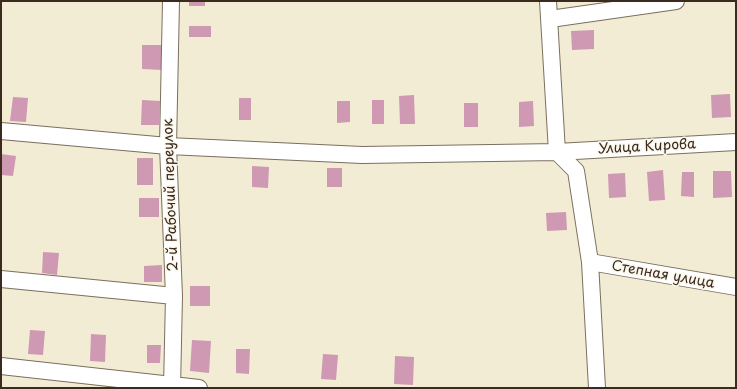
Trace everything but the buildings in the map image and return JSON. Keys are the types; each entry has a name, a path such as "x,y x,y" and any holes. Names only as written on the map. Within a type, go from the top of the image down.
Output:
{"street":[{"name":"2-й Рабочий переулок","path":"171,1 168,146 174,296 172,386"},
{"path":"548,1 557,152 576,171 590,262 597,388"},
{"path":"550,19 676,1"},
{"name":"Улица Кирова","path":"1,131 168,146 362,155 557,152 736,142"},
{"name":"Степная улица","path":"590,262 736,288"},
{"path":"1,279 174,296"},
{"path":"1,366 199,388"}]}
